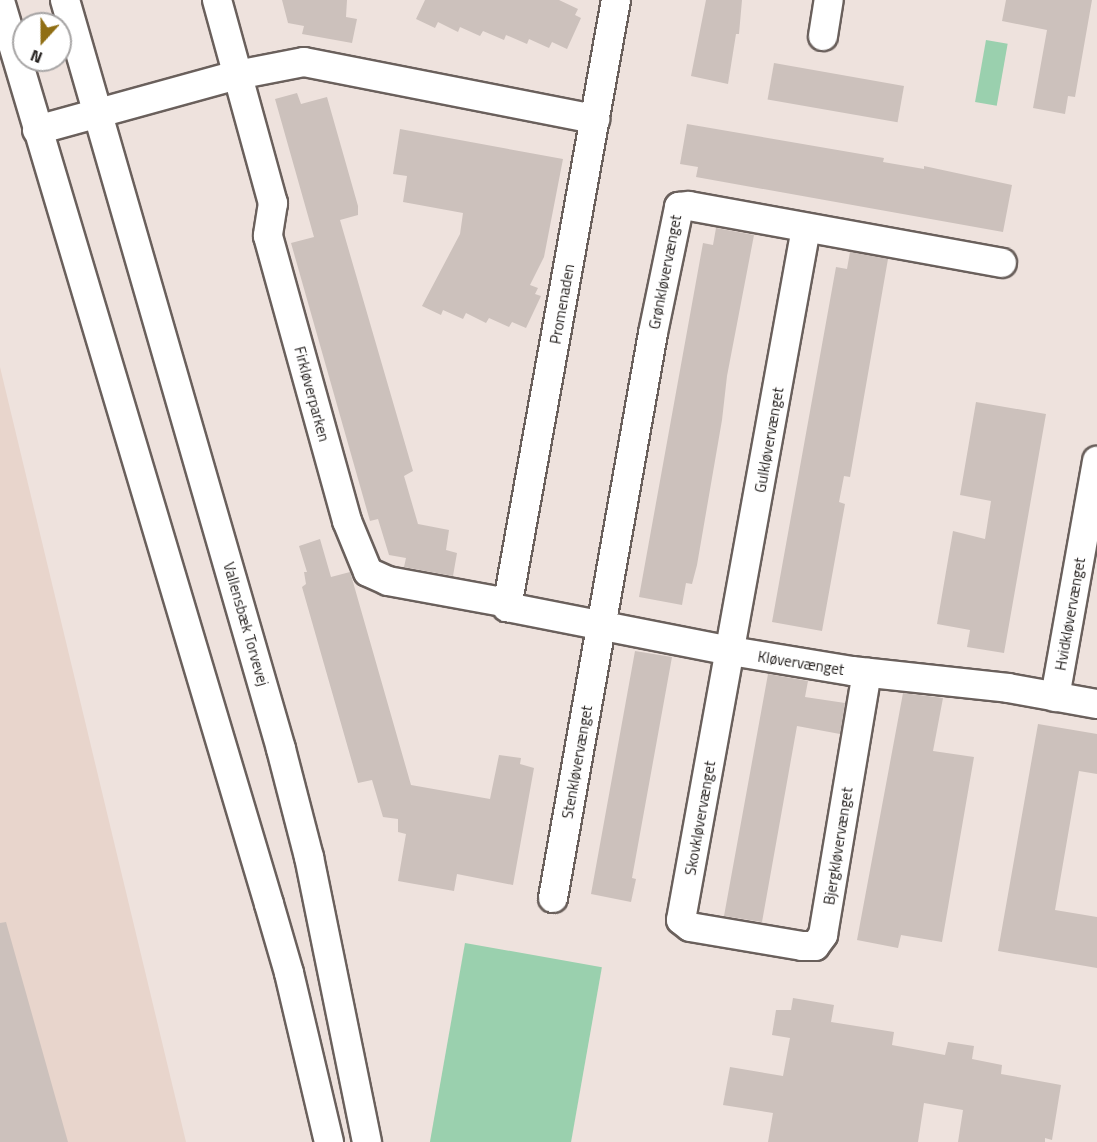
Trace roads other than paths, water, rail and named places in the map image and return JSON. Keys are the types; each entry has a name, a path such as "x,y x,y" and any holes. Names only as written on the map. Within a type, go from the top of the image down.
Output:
{"street":[{"name":"Vallensbæk Torvevej","path":"65,0 284,760 309,858 368,1142"},
{"name":"Firkløverparken","path":"217,0 273,203 268,236 347,521 368,572 388,581 507,605"},
{"name":"Promenaden","path":"507,605 616,0"},
{"path":"823,36 829,0"},
{"path":"0,1 289,973 329,1142"},
{"path":"38,130 237,75 304,63 595,118"},
{"name":"Grønkløvervænget","path":"601,626 675,213 679,207 689,206 1002,263"},
{"name":"Gulkløvervænget","path":"731,651 806,228"},
{"name":"Hvidkløvervænget","path":"1055,697 1097,460"},
{"name":"Kløvervænget","path":"507,605 731,651 867,673 1008,688 1097,704"},
{"name":"Stenkløvervænget","path":"553,898 601,626"},
{"name":"Skovkløvervænget","path":"731,651 681,920 690,927 743,938"},
{"name":"Bjergkløvervænget","path":"743,938 815,946 823,935 867,673"}]}
